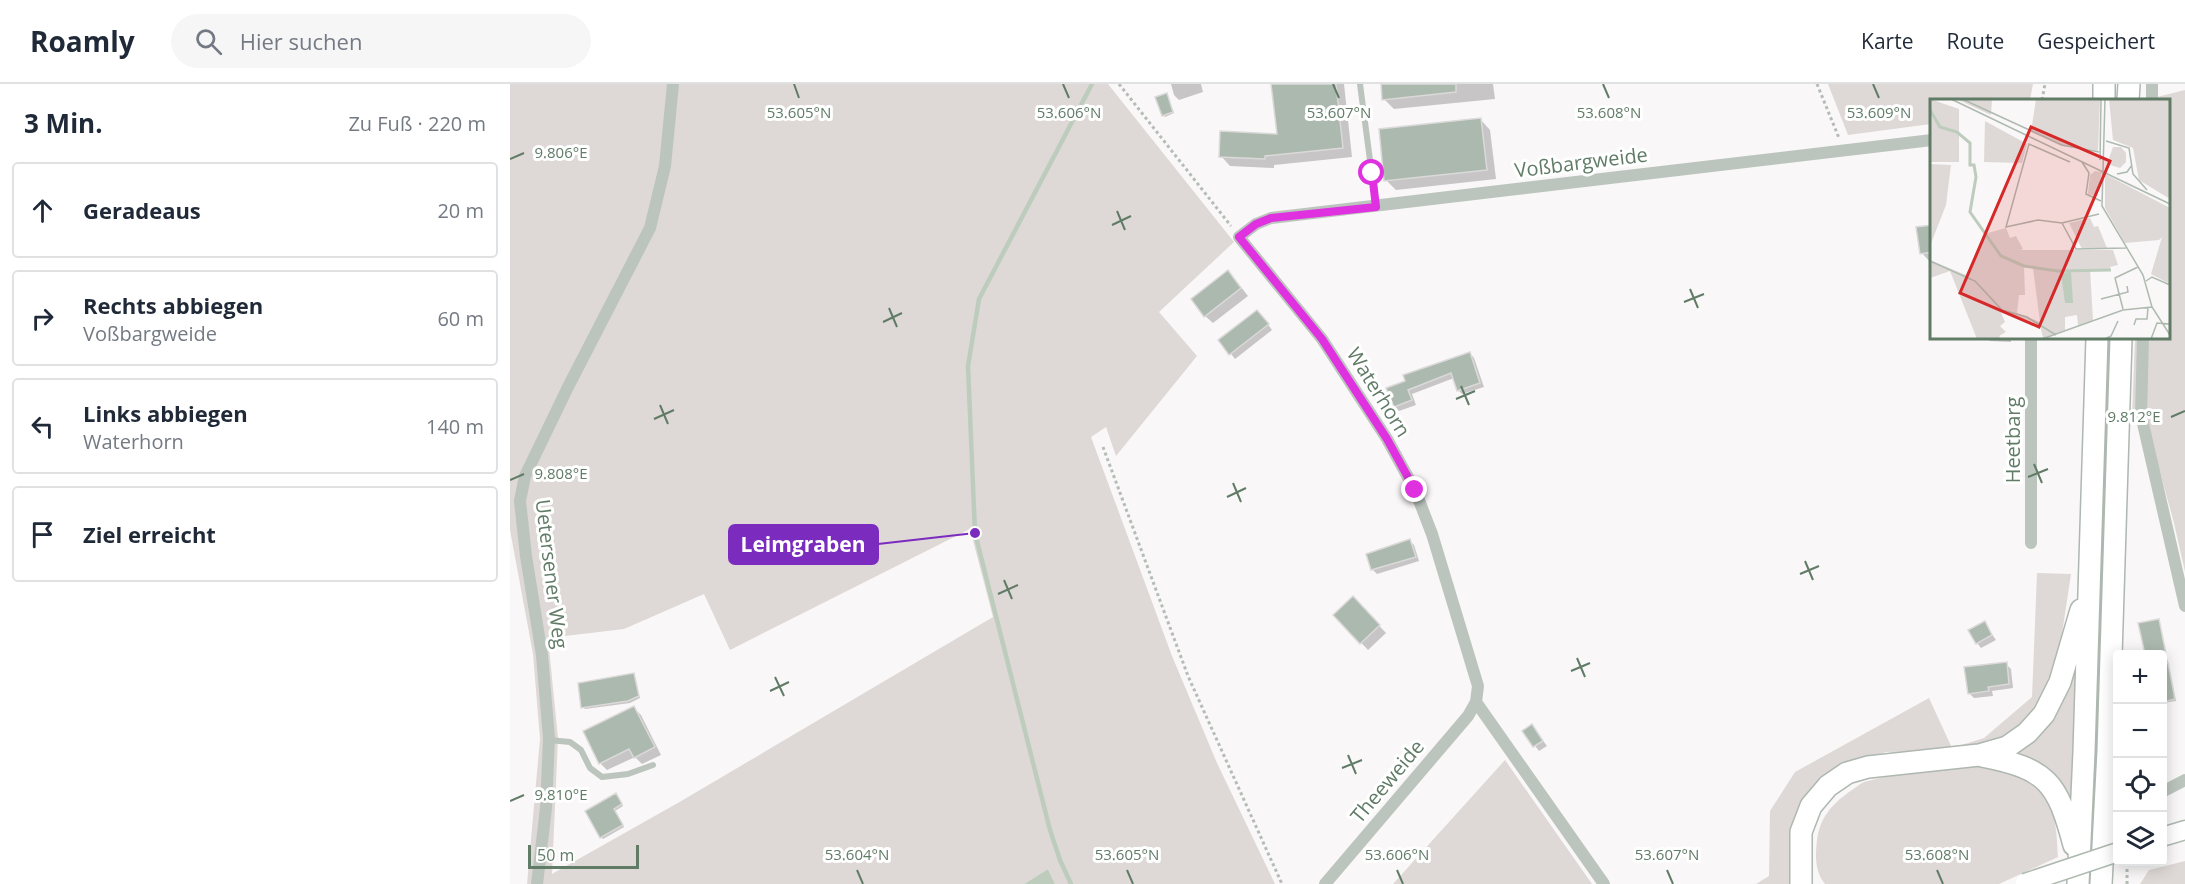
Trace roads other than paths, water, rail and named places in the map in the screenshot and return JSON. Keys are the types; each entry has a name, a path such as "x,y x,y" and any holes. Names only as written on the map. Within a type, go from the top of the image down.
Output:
{"highway":[{"path":"2128,99 2129,84"},
{"path":"2078,884 2097,339"},
{"path":"2101,884 2108,751 2121,339"},
{"path":"1801,884 1801,832 1811,806 1828,786 1847,773 1868,767 1979,755 2007,747 2027,733 2044,714 2060,682 2089,581"},
{"path":"1979,755 2025,767 2050,786 2064,810 2078,863"},
{"path":"1800,850 1812,884"}],"main road":[{"path":"2167,836 2185,830"},
{"path":"2023,883 2113,854"}],"street":[{"name":"Uetersener Weg","path":"537,884 546,808 549,741 542,655 526,556 520,501 525,476 567,387 650,228 665,166 673,84"},
{"name":"Voßbargweide","path":"1239,237 1256,224 1271,218 1930,140"},
{"name":"Waterhorn","path":"1239,237 1322,339 1387,439 1415,490 1432,534 1478,686 1476,702"},
{"name":"Heetbarg","path":"2031,339 2031,543"},
{"path":"2143,339 2140,415 2185,606"},
{"name":"Theeweide","path":"1326,884 1468,716 1476,702"},
{"path":"1476,702 1604,884"},
{"path":"2167,790 2185,780"}],"lane":[{"path":"1360,84 1376,207"},
{"path":"549,741 570,742 581,750 590,768 603,777 628,774 653,765"}],"waterway":[{"path":"1071,884 1050,830 975,533 968,366 979,299 1092,84"}],"place":[{"name":"Leimgraben","path":"975,533"}]}
